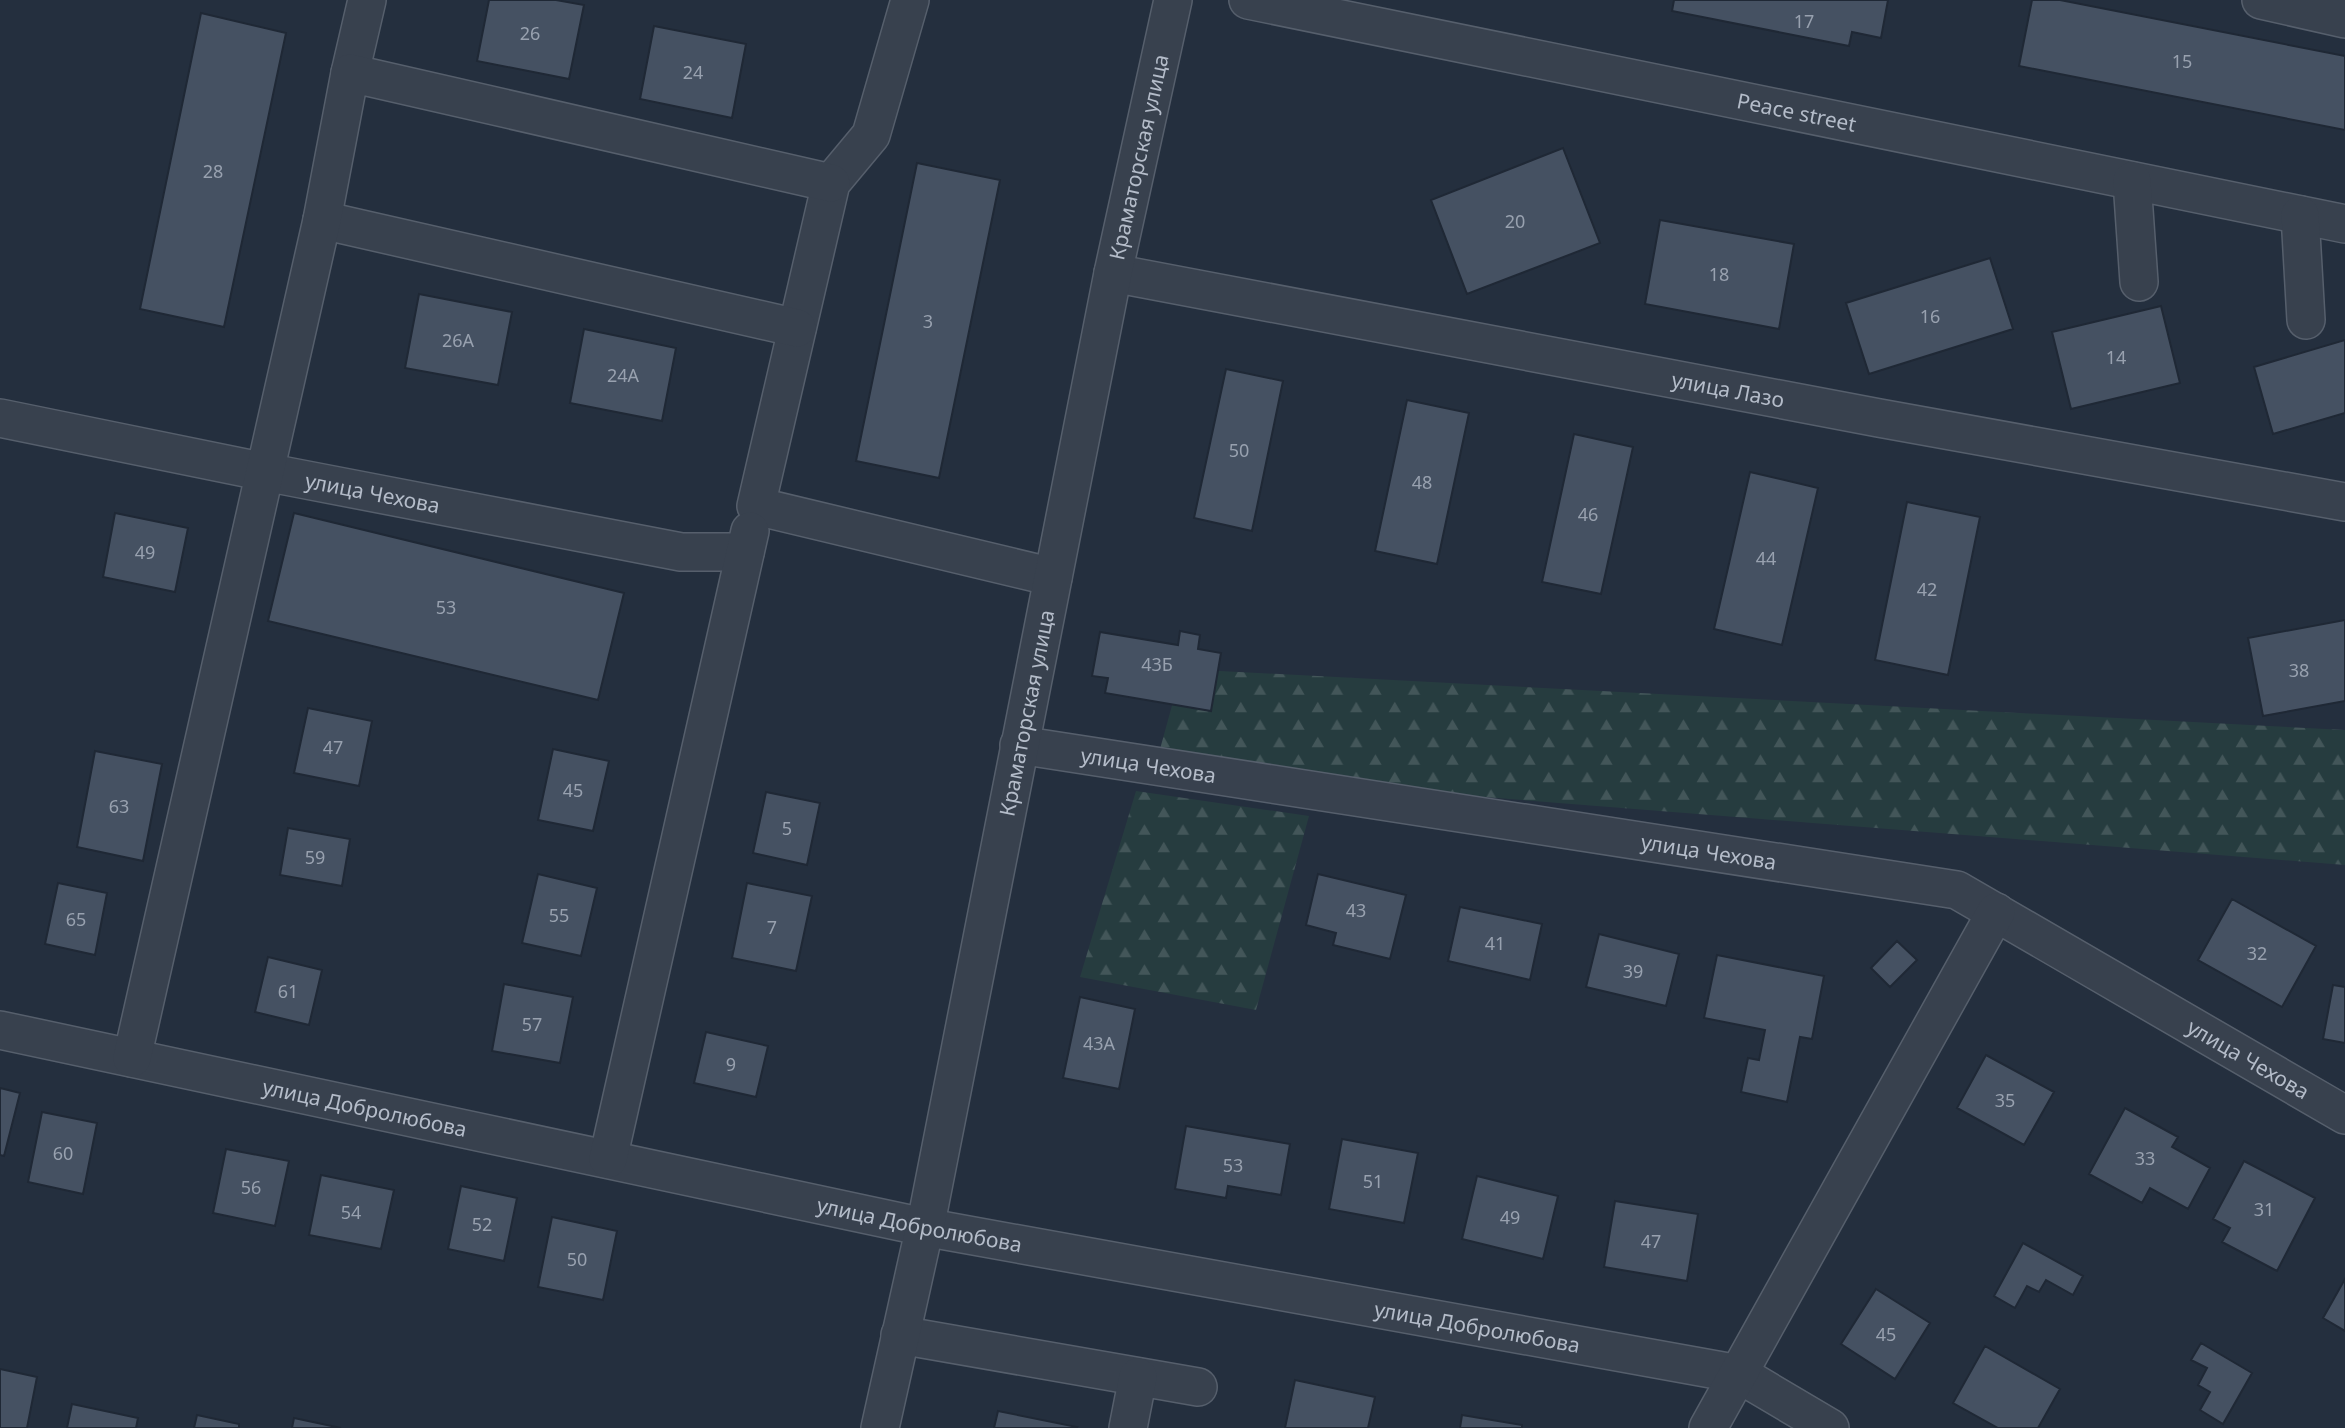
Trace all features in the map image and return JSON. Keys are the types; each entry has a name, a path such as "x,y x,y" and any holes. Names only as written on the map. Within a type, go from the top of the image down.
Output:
{"street":[{"path":"132,1058 322,220 367,0"},
{"path":"608,1159 831,183 871,135 910,0"},
{"name":"Краматорская улица","path":"880,1428 924,1227 1113,273 1173,0"},
{"name":"Peace street","path":"1248,0 2345,224"},
{"path":"2261,0 2345,19"},
{"path":"350,73 831,183"},
{"path":"2132,181 2139,282"},
{"path":"2300,215 2306,320"},
{"path":"322,220 797,328"},
{"name":"улица Лазо","path":"1113,273 1879,418 2345,502"},
{"name":"улица Чехова","path":"0,418 681,552 746,552"},
{"path":"756,506 1053,577"},
{"name":"улица Чехова","path":"1019,745 1957,890 2345,1115"},
{"path":"1708,1428 1996,912"},
{"name":"улица Добролюбова","path":"0,1030 924,1227 1739,1374 1830,1428"},
{"path":"900,1335 1198,1387"},
{"path":"1128,1428 1138,1377"}],"green space":[{"path":"1182,669 2345,730 2345,865 1154,771"},
{"path":"1136,791 1309,816 1256,1010 1080,977"}],"building":[{"path":"489,0 556,0 584,5 569,79 477,61"},
{"path":"1674,0 1888,0 1881,38 1852,32 1849,46 1672,11"},
{"path":"2032,0 2060,0 2345,56 2345,130 2019,66"},
{"path":"201,13 286,33 224,327 140,309"},
{"path":"654,26 746,44 732,118 640,99"},
{"path":"1563,148 1600,243 1467,294 1431,200"},
{"path":"917,163 1000,180 939,478 856,461"},
{"path":"1660,220 1794,244 1779,329 1645,304"},
{"path":"1990,258 2013,329 1869,374 1846,303"},
{"path":"419,294 512,312 498,385 405,368"},
{"path":"2161,306 2180,383 2071,409 2052,332"},
{"path":"584,329 676,348 662,421 570,403"},
{"path":"2345,340 2345,413 2273,434 2254,367"},
{"path":"1226,369 1283,381 1252,531 1194,518"},
{"path":"1407,400 1469,413 1437,564 1375,551"},
{"path":"1574,434 1633,447 1601,594 1542,582"},
{"path":"1750,472 1818,488 1782,645 1714,629"},
{"path":"1907,502 1980,517 1948,675 1875,660"},
{"path":"115,513 188,528 175,592 103,577"},
{"path":"294,513 624,593 598,700 268,621"},
{"path":"2345,620 2345,701 2263,716 2248,638"},
{"path":"1180,631 1200,635 1198,649 1221,653 1211,711 1105,693 1108,678 1092,676 1100,632 1178,645"},
{"path":"308,708 372,721 359,786 294,773"},
{"path":"553,749 609,761 593,831 538,820"},
{"path":"95,751 162,764 143,861 77,847"},
{"path":"766,792 820,803 807,865 753,853"},
{"path":"288,828 350,839 342,886 280,875"},
{"path":"538,874 597,888 581,956 522,943"},
{"path":"1318,874 1406,895 1390,959 1333,945 1336,933 1306,925"},
{"path":"58,883 107,893 95,955 45,944"},
{"path":"747,883 812,896 796,971 732,958"},
{"path":"2232,899 2316,946 2282,1007 2198,960"},
{"path":"1460,907 1542,924 1530,980 1448,961"},
{"path":"1599,934 1679,954 1666,1006 1586,987"},
{"path":"1897,941 1917,960 1890,987 1871,968"},
{"path":"1717,955 1824,976 1812,1039 1800,1037 1787,1102 1741,1092 1748,1058 1759,1060 1765,1030 1704,1018"},
{"path":"268,957 322,970 309,1025 255,1012"},
{"path":"504,984 573,997 560,1063 492,1051"},
{"path":"2333,985 2345,987 2345,1043 2323,1039"},
{"path":"1080,997 1135,1009 1119,1089 1063,1078"},
{"path":"706,1032 768,1046 756,1097 694,1083"},
{"path":"1986,1055 2054,1092 2024,1145 1957,1108"},
{"path":"0,1088 20,1093 4,1156 0,1155"},
{"path":"2125,1108 2178,1137 2172,1147 2210,1168 2188,1209 2150,1188 2142,1203 2089,1174"},
{"path":"42,1112 97,1123 83,1194 28,1182"},
{"path":"1186,1126 1290,1144 1281,1195 1228,1186 1226,1198 1175,1189"},
{"path":"1342,1139 1418,1153 1404,1223 1329,1209"},
{"path":"226,1149 289,1161 275,1226 213,1213"},
{"path":"2244,1161 2315,1198 2277,1271 2222,1242 2230,1228 2213,1219"},
{"path":"321,1175 394,1190 381,1249 309,1235"},
{"path":"1477,1176 1558,1196 1543,1259 1462,1239"},
{"path":"461,1186 517,1198 504,1261 448,1249"},
{"path":"1615,1201 1698,1214 1687,1281 1604,1267"},
{"path":"552,1217 617,1231 603,1300 538,1287"},
{"path":"2023,1243 2083,1276 2073,1295 2046,1280 2039,1292 2027,1286 2015,1308 1994,1296"},
{"path":"2345,1279 2345,1331 2323,1318"},
{"path":"1876,1289 1930,1323 1895,1379 1841,1344"},
{"path":"2201,1343 2252,1373 2223,1424 2200,1410 2210,1392 2198,1385 2207,1368 2191,1360"},
{"path":"1985,1346 2060,1389 2038,1428 1998,1428 1953,1403"},
{"path":"0,1369 37,1377 27,1428 0,1428"},
{"path":"1295,1380 1375,1397 1368,1428 1285,1428"},
{"path":"72,1404 138,1418 136,1428 67,1428"},
{"path":"998,1411 1077,1427 994,1428"},
{"path":"197,1415 239,1424 239,1428 194,1428"},
{"path":"1462,1415 1522,1425 1522,1428 1460,1428"},
{"path":"294,1418 341,1428 292,1428"}]}
